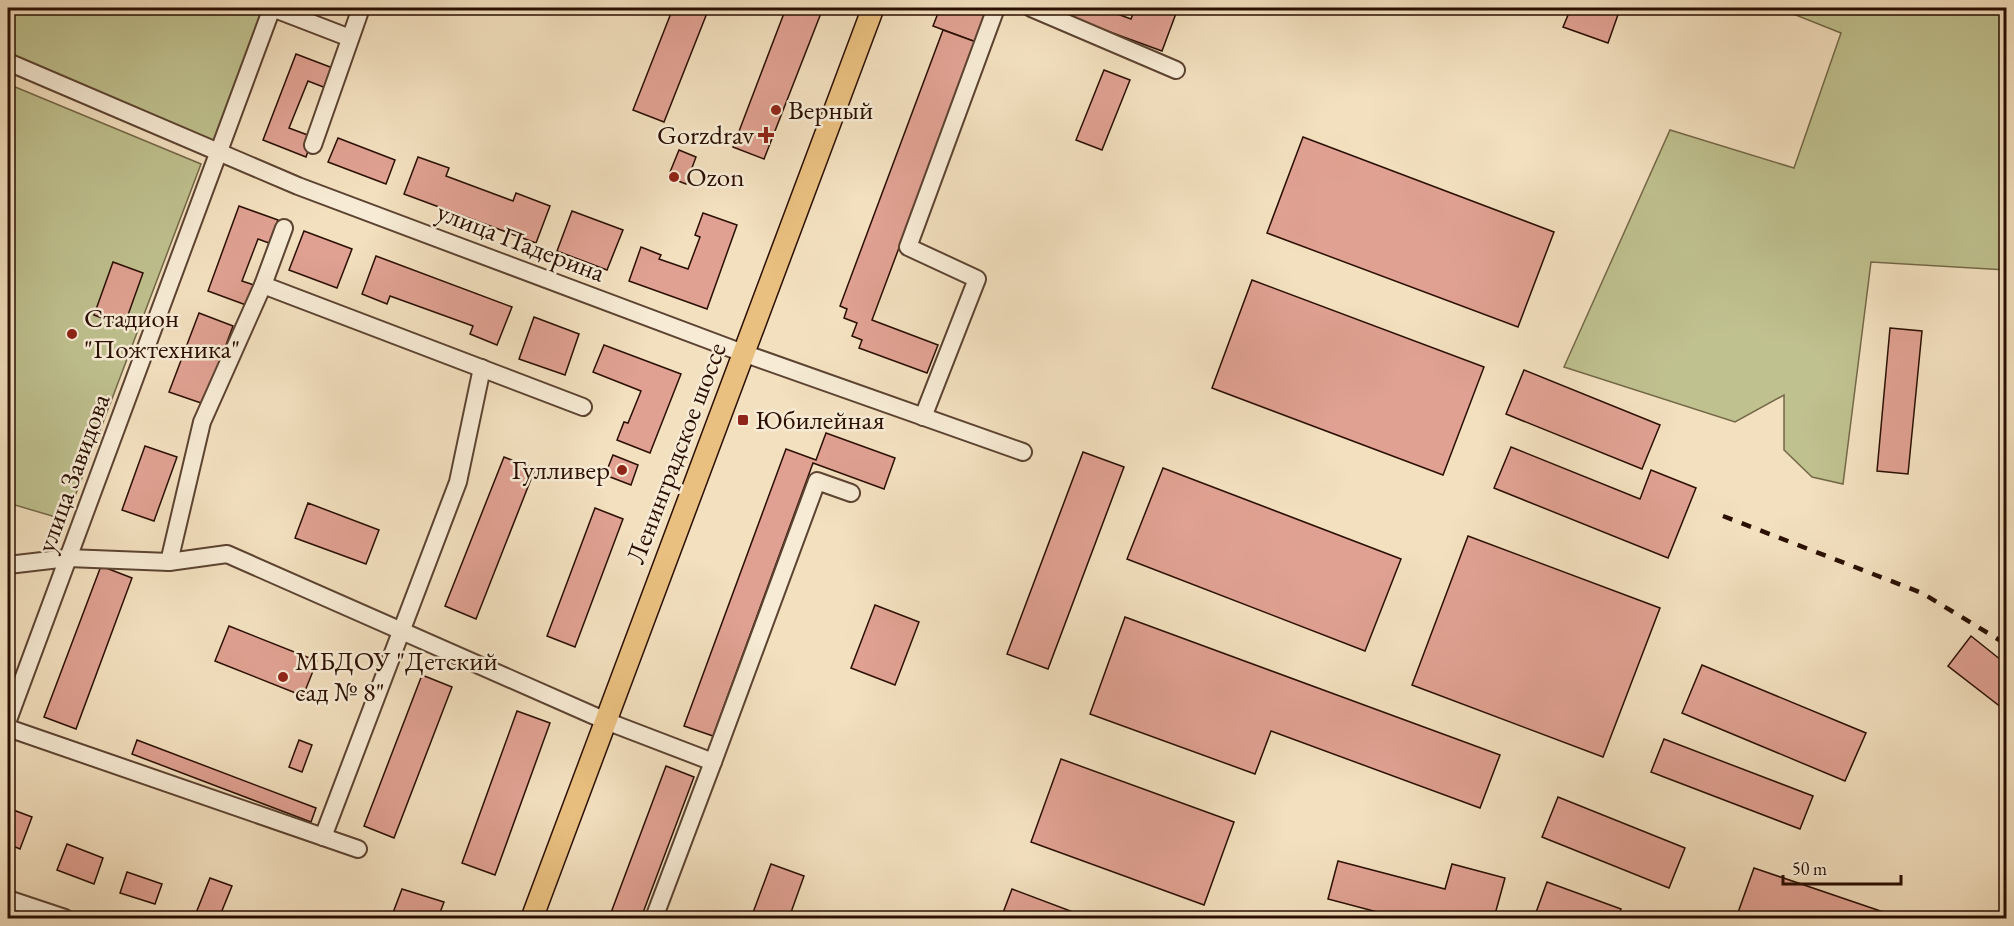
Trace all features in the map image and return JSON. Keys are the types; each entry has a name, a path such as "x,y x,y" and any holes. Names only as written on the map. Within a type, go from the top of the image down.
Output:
{"main road":[{"name":"Ленинградское шоссе","path":"532,918 873,8"}],"street":[{"path":"272,8 350,38"},
{"name":"улица Завидова","path":"8,720 272,8"},
{"path":"313,145 361,8"},
{"path":"923,417 977,279 908,247 996,8"},
{"path":"1031,8 1176,70"},
{"name":"улица Падерина","path":"8,62 218,153 743,353 1023,452"},
{"path":"170,562 202,422 263,285 284,228"},
{"path":"263,285 583,407"},
{"path":"323,837 403,632 458,482 482,368"},
{"path":"654,918 817,481 851,493"},
{"path":"8,565 68,558 170,562 226,554 606,721 712,762"},
{"path":"8,728 358,849"},
{"path":"8,899 65,918"}],"green space":[{"path":"8,8 272,8 218,153 8,62"},
{"path":"1778,8 2006,8 2006,270 1871,262 1843,484 1812,477 1784,450 1784,395 1735,422 1564,367 1670,130 1794,168 1841,33"},
{"name":"Стадион \"Пожтехника\"","path":"8,84 201,164 66,520 8,503"}],"building":[{"path":"673,8 709,8 664,122 633,110"},
{"path":"786,8 823,8 764,159 733,147"},
{"path":"940,8 989,8 976,42 933,26"},
{"path":"1044,8 1101,8 1131,19 1135,8 1178,8 1162,51"},
{"path":"1571,8 1620,9 1608,43 1563,27"},
{"path":"943,30 976,42 872,320 938,345 927,373 859,348 862,340 852,336 857,323 844,318 847,309 840,306"},
{"path":"296,54 338,70 331,90 308,81 289,128 313,137 306,157 263,140"},
{"path":"1104,70 1130,80 1102,150 1076,140"},
{"path":"1303,137 1554,232 1518,327 1267,233"},
{"path":"338,138 395,160 386,184 328,162"},
{"path":"679,150 696,157 686,184 668,177"},
{"path":"418,157 449,168 446,176 513,201 516,193 550,206 536,243 404,194"},
{"path":"239,206 278,220 269,243 258,239 242,281 254,285 246,305 208,291"},
{"path":"572,211 623,230 607,270 557,251"},
{"path":"703,213 737,225 707,309 629,281 641,247 661,255 659,259 688,269 700,237 695,235"},
{"path":"304,231 352,249 337,288 289,270"},
{"path":"376,256 512,307 497,345 470,334 473,326 390,296 387,304 362,294"},
{"path":"113,262 143,273 124,326 94,315"},
{"path":"1252,280 1484,367 1443,475 1212,388"},
{"path":"199,313 233,326 204,404 169,392"},
{"path":"534,317 579,334 565,375 519,359"},
{"path":"1890,328 1922,331 1908,474 1877,471"},
{"path":"604,345 681,374 650,453 617,440 624,422 628,423 641,391 593,372"},
{"path":"1524,370 1660,425 1642,469 1506,414"},
{"path":"826,433 895,458 884,489 813,463 713,736 684,726 786,449 816,460"},
{"path":"145,446 177,457 154,521 122,510"},
{"path":"1511,447 1640,499 1651,470 1696,488 1668,558 1494,488"},
{"path":"1083,452 1124,467 1048,669 1007,654"},
{"name":"Гулливер","path":"613,455 638,465 631,485 605,475"},
{"path":"504,457 535,469 476,619 445,606"},
{"path":"1163,468 1401,559 1365,651 1127,559"},
{"path":"308,503 379,530 366,564 295,538"},
{"path":"595,508 623,519 575,647 547,636"},
{"path":"1468,536 1660,608 1603,757 1412,685"},
{"path":"101,566 132,578 76,729 44,717"},
{"path":"875,605 919,622 895,685 851,668"},
{"path":"1125,617 1500,755 1480,808 1271,731 1255,774 1090,714"},
{"path":"229,626 317,661 303,696 215,661"},
{"path":"1971,636 2006,664 2006,711 1948,666"},
{"path":"1702,665 1866,733 1845,781 1682,713"},
{"path":"422,675 452,687 394,838 364,826"},
{"path":"517,711 550,723 495,875 462,863"},
{"path":"1664,739 1813,796 1800,829 1651,772"},
{"path":"137,740 316,808 311,822 132,754"},
{"path":"299,740 312,745 302,772 289,767"},
{"path":"1061,759 1234,822 1204,905 1031,842"},
{"path":"666,766 694,777 641,918 609,918"},
{"path":"1558,797 1685,848 1669,888 1542,837"},
{"path":"8,808 32,817 20,849 8,844"},
{"path":"67,844 103,858 94,884 57,870"},
{"path":"1338,861 1445,889 1452,864 1505,878 1494,918 1400,918 1328,899"},
{"path":"771,864 804,876 789,918 751,918"},
{"path":"1754,868 1901,918 1736,918"},
{"path":"127,872 162,884 155,904 120,893"},
{"path":"210,878 232,886 219,918 194,918"},
{"path":"1547,882 1621,909 1618,918 1534,918"},
{"path":"402,889 444,902 438,918 391,918"},
{"path":"1012,889 1089,918 1001,918"}],"railway":[{"path":"1723,516 1922,593 2006,644"}],"place":[{"name":"Верный","path":"776,110"},
{"name":"Gorzdrav","path":"766,135"},
{"name":"Ozon","path":"674,177"},
{"name":"Стадион \"Пожтехника\"","path":"72,334"},
{"name":"Юбилейная","path":"743,420"},
{"name":"Гулливер","path":"622,470"},
{"name":"МБДОУ \"Детский сад № 8\"","path":"283,677"}]}
